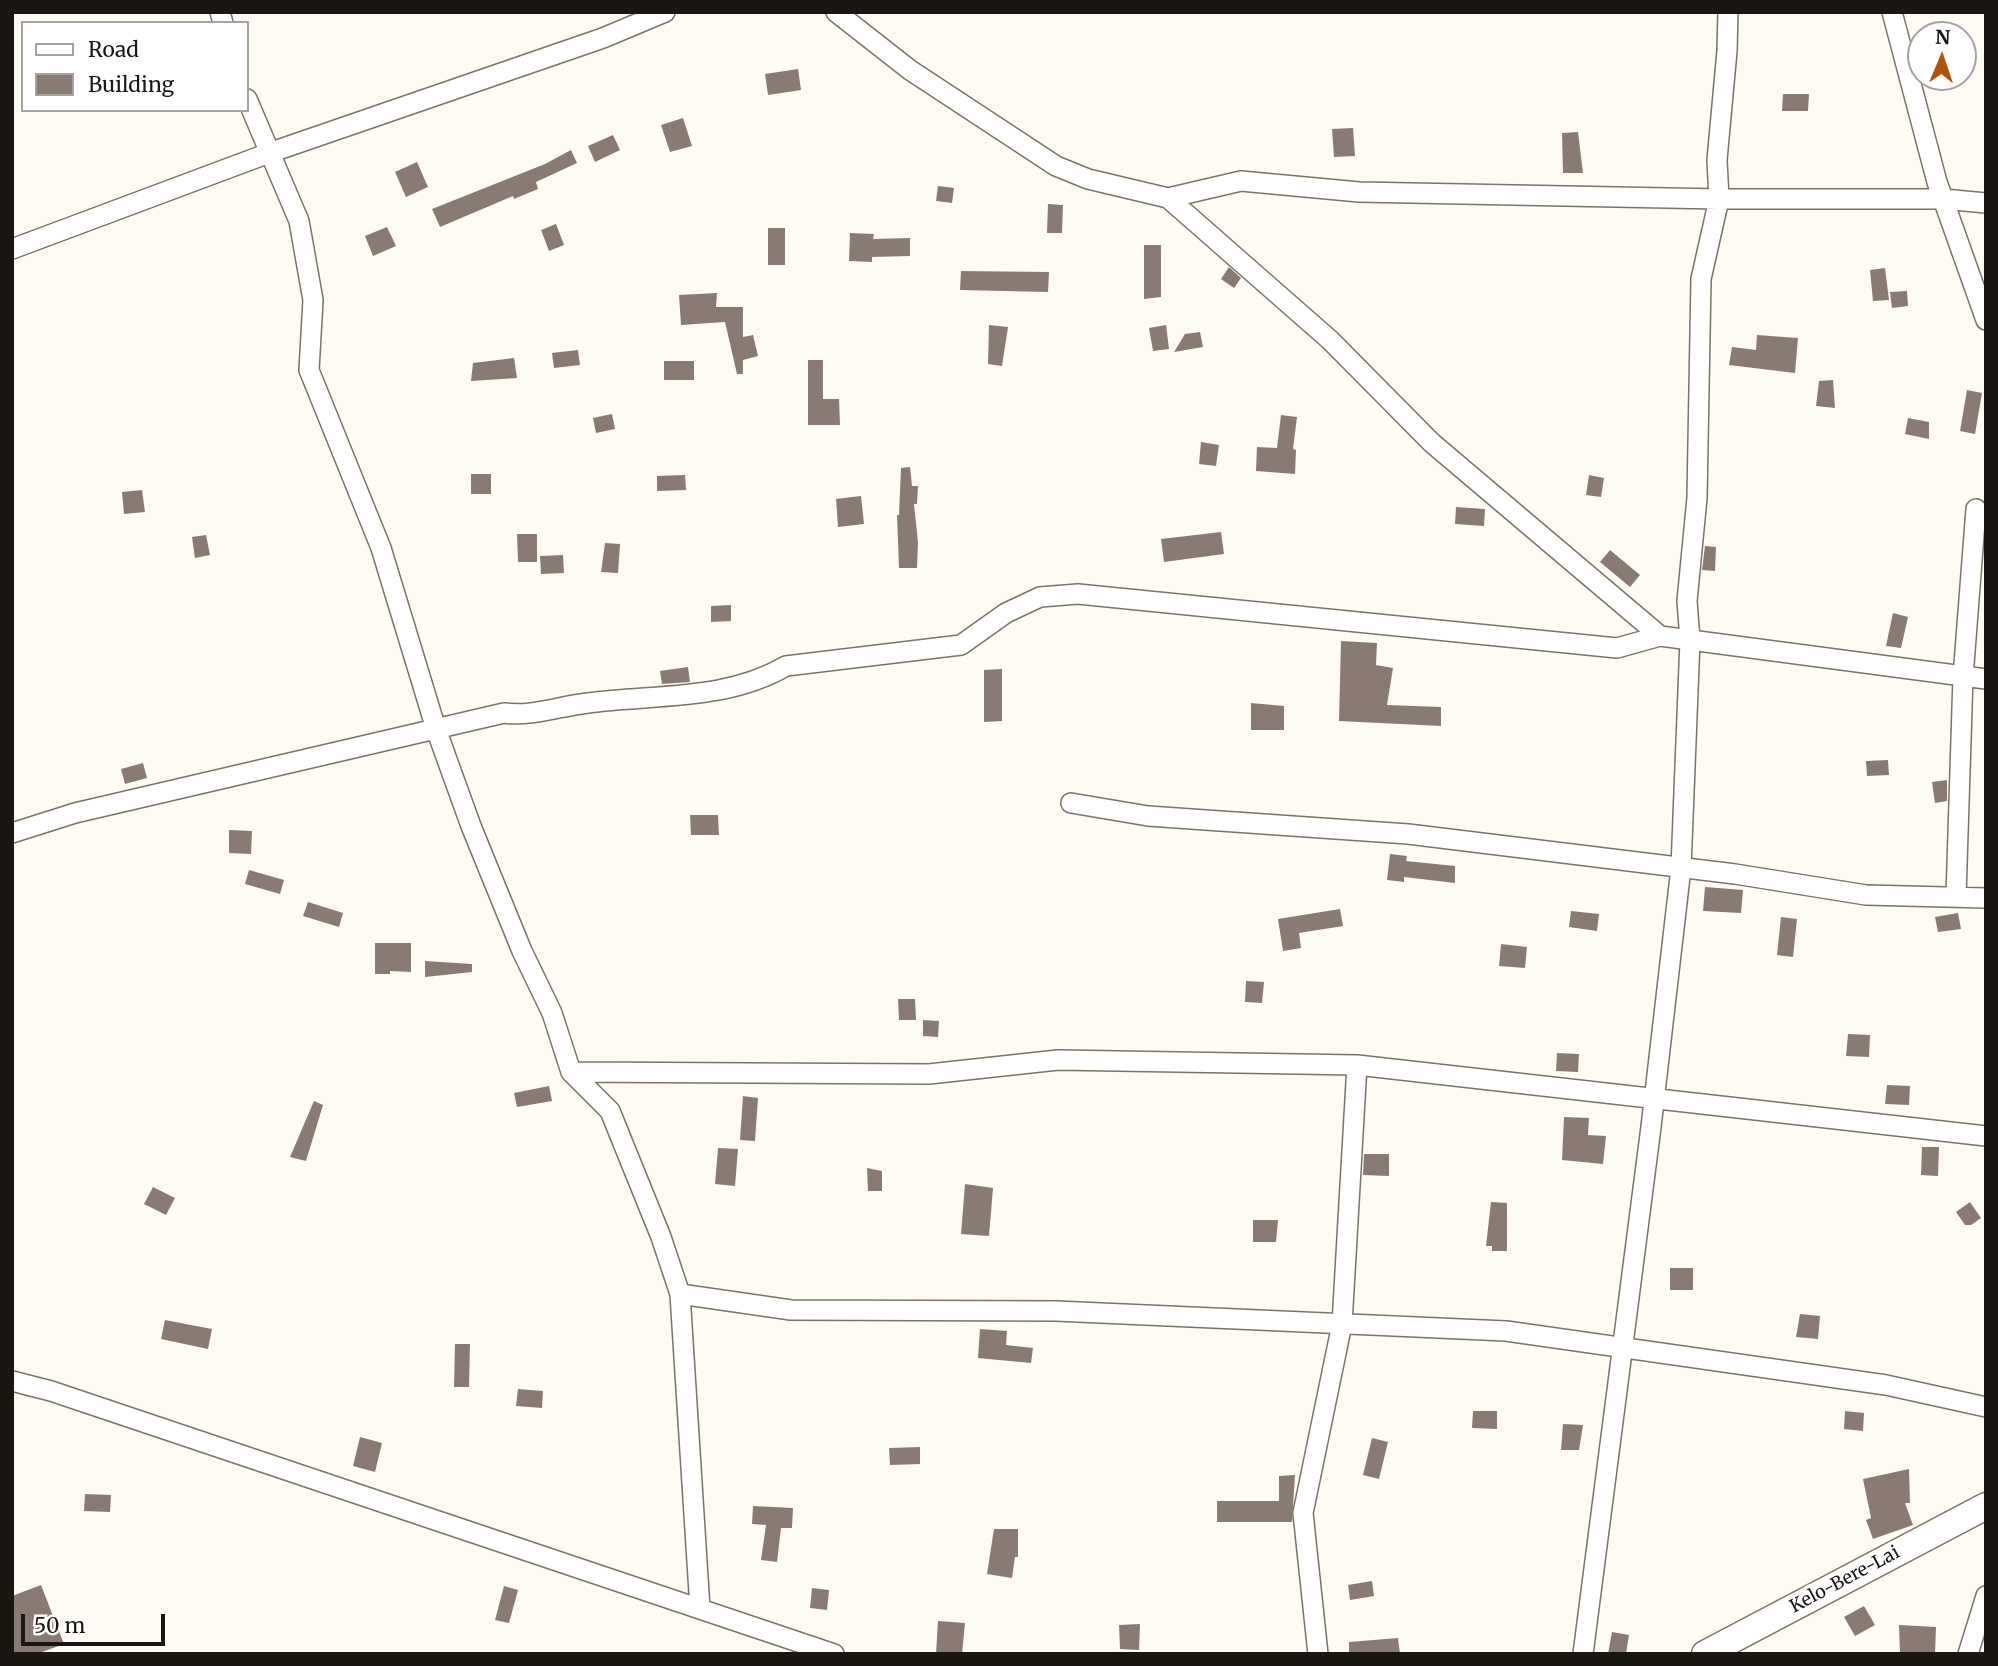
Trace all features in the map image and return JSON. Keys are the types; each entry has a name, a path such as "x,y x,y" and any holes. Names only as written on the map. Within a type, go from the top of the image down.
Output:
{"main road":[{"name":"Kelo-Bere-Lai","path":"1705,1654 1986,1506"}],"street":[{"path":"12,249 269,153 603,38 665,12"},
{"path":"836,12 910,70 1056,166 1087,179 1168,198 1241,181 1359,192 1718,199 1943,199 1986,203"},
{"path":"1583,1654 1655,1099 1681,869 1690,640 1688,601 1697,498 1701,279 1718,199 1717,160 1728,12"},
{"path":"1892,12 1943,199 1986,320"},
{"path":"248,101 299,221 313,300 309,370 381,548 436,729 471,826 516,938 552,1013 571,1072 610,1111 661,1237 680,1294 700,1609"},
{"path":"1168,198 1330,340 1432,443 1660,636"},
{"path":"1956,897 1963,677 1976,509"},
{"path":"12,833 75,813 504,713 519,715 587,703 708,693 767,677 786,666 961,645 1006,613 1040,597 1078,594 1617,648 1660,636 1986,679"},
{"path":"1071,803 1148,816 1408,834 1735,874 1866,895 1986,898"},
{"path":"571,1072 929,1074 1058,1060 1357,1065 1986,1136"},
{"path":"1318,1654 1303,1513 1342,1324 1357,1065"},
{"path":"680,1294 791,1310 1056,1311 1506,1331 1886,1385 1986,1407"},
{"path":"12,1381 78,1400 834,1654"},
{"path":"1968,1654 1986,1596"}],"building":[{"path":"798,69 801,90 768,95 765,74"},
{"path":"1783,94 1809,94 1808,111 1782,111"},
{"path":"683,118 692,146 670,152 661,125"},
{"path":"1353,128 1355,156 1334,157 1332,129"},
{"path":"1578,132 1583,173 1563,173 1562,133"},
{"path":"613,135 620,150 595,162 588,146"},
{"path":"571,150 577,163 536,182 538,189 514,199 513,196 440,227 432,209 545,164"},
{"path":"417,162 428,187 406,197 395,172"},
{"path":"938,186 954,188 952,203 936,201"},
{"path":"1048,204 1063,205 1062,233 1047,233"},
{"path":"556,224 564,245 549,251 541,230"},
{"path":"387,227 396,246 373,256 365,236"},
{"path":"768,228 785,228 785,265 768,265"},
{"path":"850,233 874,234 873,239 910,238 910,256 872,257 872,262 849,261"},
{"path":"1144,245 1161,245 1161,297 1144,299"},
{"path":"1229,267 1241,278 1234,288 1221,279"},
{"path":"1885,268 1889,300 1873,301 1870,270"},
{"path":"961,271 1049,272 1048,292 960,290"},
{"path":"1907,291 1908,306 1892,308 1890,292"},
{"path":"717,293 716,307 743,307 743,337 753,335 758,356 743,360 743,374 737,374 725,322 681,325 679,295"},
{"path":"989,325 1008,327 1002,366 988,364"},
{"path":"1166,325 1169,349 1153,351 1149,328"},
{"path":"1200,332 1203,347 1174,352 1185,334"},
{"path":"1757,335 1798,338 1795,373 1729,365 1732,347 1756,350"},
{"path":"578,350 580,365 554,368 552,353"},
{"path":"514,358 517,378 471,381 473,363"},
{"path":"808,360 823,360 823,399 839,399 840,425 808,425"},
{"path":"664,361 694,361 694,380 664,380"},
{"path":"1833,380 1835,408 1816,406 1819,381"},
{"path":"1967,390 1982,393 1975,434 1960,431"},
{"path":"612,414 615,429 596,433 593,418"},
{"path":"1281,415 1297,417 1293,449 1296,450 1295,474 1256,471 1257,447 1277,448"},
{"path":"1908,418 1929,422 1929,439 1905,434"},
{"path":"1201,442 1219,445 1216,466 1199,464"},
{"path":"910,467 912,486 918,486 917,504 914,504 918,542 917,568 899,568 897,515 901,468"},
{"path":"471,474 491,474 491,494 471,494"},
{"path":"685,475 686,490 657,491 657,476"},
{"path":"1589,475 1604,478 1601,497 1586,495"},
{"path":"142,490 145,512 124,514 122,492"},
{"path":"861,496 864,524 838,527 836,499"},
{"path":"1456,507 1485,509 1484,526 1455,524"},
{"path":"1221,532 1224,554 1164,562 1161,539"},
{"path":"517,534 537,534 537,562 518,562"},
{"path":"206,535 210,555 195,558 192,537"},
{"path":"605,543 620,544 618,573 601,572"},
{"path":"1705,546 1716,547 1715,571 1702,570"},
{"path":"1610,550 1640,575 1630,587 1600,562"},
{"path":"563,555 564,573 541,574 540,556"},
{"path":"731,605 731,621 711,622 711,606"},
{"path":"1893,613 1908,617 1901,648 1886,646"},
{"path":"1341,641 1377,643 1376,665 1393,668 1387,705 1441,707 1441,726 1339,721"},
{"path":"688,667 690,682 662,684 660,671"},
{"path":"1002,669 1002,721 984,722 984,670"},
{"path":"1251,703 1284,706 1284,730 1251,730"},
{"path":"1888,760 1889,775 1867,776 1866,761"},
{"path":"143,763 147,778 125,784 121,769"},
{"path":"1947,780 1947,801 1935,803 1932,782"},
{"path":"690,815 718,815 719,835 691,835"},
{"path":"229,830 252,831 251,854 229,853"},
{"path":"1390,854 1407,856 1406,861 1455,866 1455,883 1404,877 1404,882 1387,880"},
{"path":"249,870 284,880 280,894 245,884"},
{"path":"1705,887 1743,890 1741,913 1703,911"},
{"path":"308,902 343,913 339,927 303,916"},
{"path":"1340,909 1343,926 1299,933 1301,948 1283,951 1278,919"},
{"path":"1571,911 1599,914 1597,931 1569,927"},
{"path":"1958,913 1961,929 1938,932 1935,917"},
{"path":"1781,917 1797,919 1793,957 1777,955"},
{"path":"375,943 411,943 411,972 390,971 390,974 375,974"},
{"path":"1501,944 1527,947 1525,968 1499,966"},
{"path":"425,961 472,964 472,972 425,977"},
{"path":"1246,981 1264,982 1262,1003 1245,1002"},
{"path":"898,999 915,999 916,1020 899,1020"},
{"path":"923,1020 939,1021 938,1037 923,1036"},
{"path":"1848,1034 1870,1035 1869,1057 1846,1056"},
{"path":"1557,1053 1579,1054 1578,1072 1556,1071"},
{"path":"1887,1085 1910,1086 1909,1105 1885,1104"},
{"path":"549,1086 552,1101 517,1107 514,1093"},
{"path":"743,1096 758,1098 755,1141 740,1140"},
{"path":"314,1101 323,1105 306,1161 290,1157"},
{"path":"1564,1117 1589,1118 1588,1135 1606,1136 1603,1164 1562,1160"},
{"path":"1922,1147 1939,1147 1938,1176 1921,1175"},
{"path":"718,1148 738,1149 735,1186 715,1184"},
{"path":"1364,1154 1389,1154 1389,1176 1363,1175"},
{"path":"867,1168 882,1171 882,1191 868,1191"},
{"path":"965,1184 993,1188 989,1236 961,1234"},
{"path":"153,1187 175,1198 166,1215 144,1204"},
{"path":"1491,1202 1507,1203 1507,1251 1492,1251 1492,1246 1486,1246"},
{"path":"1970,1202 1981,1218 1971,1225 1965,1225 1956,1212"},
{"path":"1253,1220 1278,1220 1276,1242 1253,1242"},
{"path":"1670,1268 1693,1268 1693,1290 1670,1290"},
{"path":"1800,1314 1820,1316 1818,1339 1796,1337"},
{"path":"165,1320 212,1329 208,1349 161,1339"},
{"path":"980,1329 1007,1331 1006,1345 1033,1348 1031,1363 978,1358"},
{"path":"455,1344 470,1344 469,1387 454,1387"},
{"path":"518,1389 543,1391 542,1408 516,1406"},
{"path":"1473,1411 1497,1411 1497,1429 1472,1428"},
{"path":"1845,1411 1864,1413 1863,1431 1844,1429"},
{"path":"1563,1424 1583,1425 1579,1450 1561,1450"},
{"path":"360,1437 382,1443 375,1472 353,1466"},
{"path":"1372,1438 1388,1442 1379,1479 1363,1475"},
{"path":"920,1447 920,1464 890,1465 889,1448"},
{"path":"1909,1469 1910,1503 1905,1503 1913,1525 1873,1539 1866,1520 1871,1518 1863,1479"},
{"path":"1295,1475 1292,1522 1217,1522 1217,1501 1279,1501 1279,1476"},
{"path":"85,1494 111,1495 110,1512 84,1511"},
{"path":"753,1506 793,1508 792,1528 781,1528 777,1562 761,1560 766,1525 752,1524"},
{"path":"994,1529 1018,1529 1018,1557 1015,1557 1012,1578 987,1574"},
{"path":"1372,1581 1374,1596 1350,1600 1348,1585"},
{"path":"41,1585 64,1644 42,1652 12,1653 12,1596"},
{"path":"504,1586 518,1590 509,1623 495,1620"},
{"path":"812,1588 829,1590 827,1610 810,1608"},
{"path":"1864,1606 1875,1625 1855,1636 1844,1617"},
{"path":"938,1621 965,1623 962,1654 936,1654"},
{"path":"1140,1624 1139,1650 1120,1649 1119,1625"},
{"path":"1899,1625 1936,1627 1935,1654 1900,1654"},
{"path":"1612,1632 1629,1635 1626,1654 1608,1654"},
{"path":"1398,1638 1400,1654 1349,1654 1349,1642"}]}
